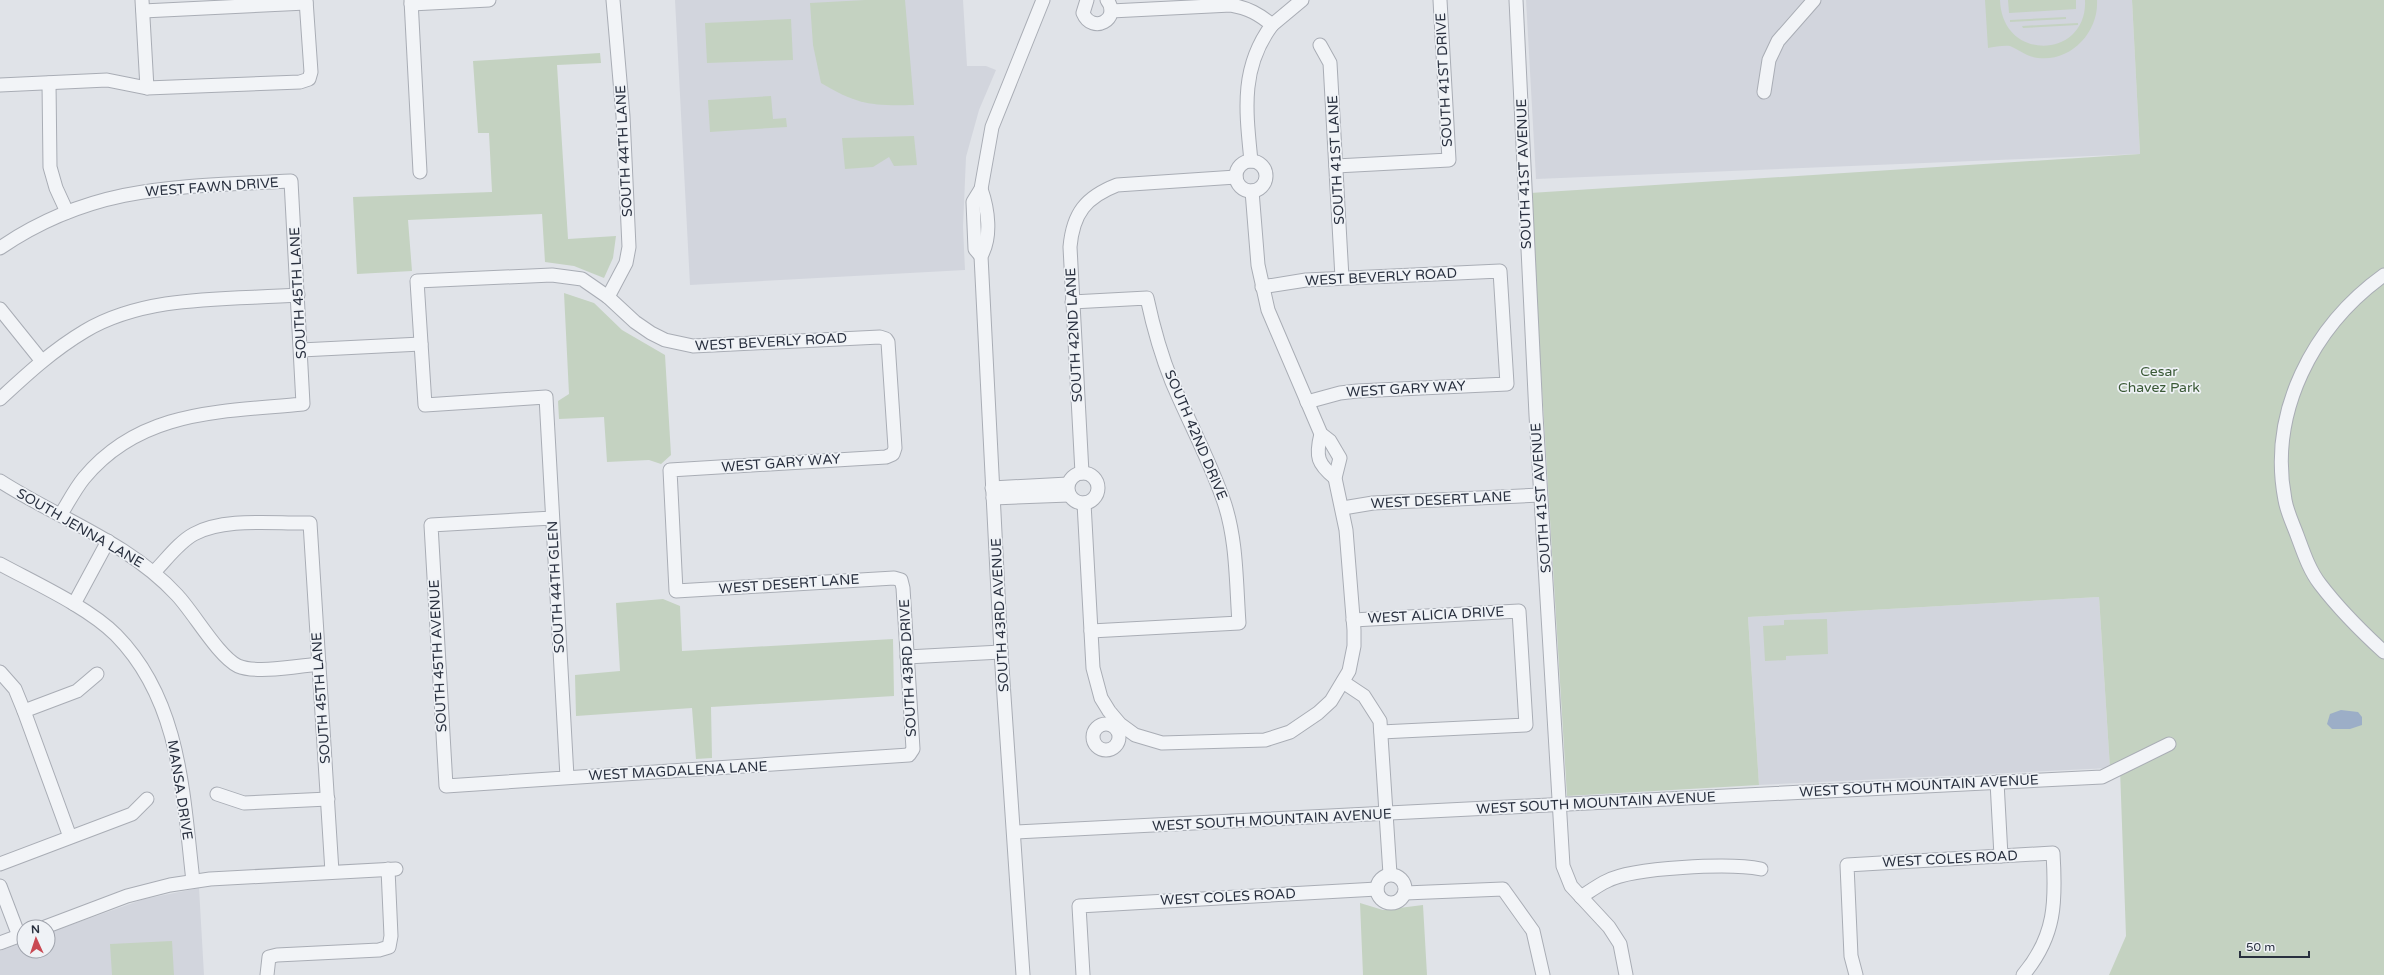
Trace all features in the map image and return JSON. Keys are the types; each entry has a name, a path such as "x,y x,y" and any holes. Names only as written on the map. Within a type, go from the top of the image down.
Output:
{"street":[{"path":"420,172 411,2 489,0"},
{"name":"SOUTH 44TH LANE","path":"608,297 626,263 629,247 623,116 613,0"},
{"name":"SOUTH 43RD AVENUE","path":"1023,975 1001,652 981,256 974,249 973,202 981,189 992,127 1043,0"},
{"path":"1087,0 1084,4 1083,13 1091,24 1105,22 1110,6 1232,5 1245,7 1258,14 1272,25"},
{"path":"1251,161 1247,84 1250,66 1259,42 1272,25 1302,0"},
{"name":"SOUTH 41ST DRIVE","path":"1336,166 1449,160 1440,0"},
{"name":"SOUTH 41ST AVENUE","path":"1516,0 1540,495 1563,866 1571,886 1609,927 1620,944 1626,975"},
{"path":"1764,92 1769,60 1778,41 1814,0"},
{"path":"0,85 116,80 147,88 300,82 309,79 311,72 306,1 143,6 147,88"},
{"name":"SOUTH 41ST LANE","path":"1320,45 1330,63 1342,278"},
{"path":"49,83 50,167 56,188 66,212"},
{"path":"1251,161 1260,164 1266,173 1265,184 1261,188 1252,192 1239,186 1236,177 1239,168 1251,161"},
{"name":"SOUTH 42ND LANE","path":"1082,473 1072,302 1070,247 1071,229 1087,202 1102,191 1117,185 1236,177"},
{"name":"WEST FAWN DRIVE","path":"0,248 20,234 66,212 110,197 157,188 292,181"},
{"name":"SOUTH 45TH LANE","path":"61,514 83,479 106,455 137,435 163,422 190,415 303,404 292,181"},
{"path":"1252,192 1256,247 1262,287 1277,333 1321,434 1330,441 1340,458 1340,468 1335,478"},
{"name":"WEST BEVERLY ROAD","path":"1262,287 1300,281 1342,278 1500,271 1507,384"},
{"path":"2384,275 2363,290 2338,315 2305,362 2290,402 2283,447 2283,481 2285,502 2292,522 2306,559 2319,583 2353,624 2384,652"},
{"name":"WEST BEVERLY ROAD","path":"421,344 417,281 567,276 582,280 608,297 635,322 651,333 665,340 684,345 880,337 886,339 889,345 895,448 893,454"},
{"path":"0,399 41,360 86,330 126,313 176,303 298,295"},
{"name":"SOUTH 42ND DRIVE","path":"1072,302 1147,298 1155,332 1172,382 1205,452 1224,501 1233,549 1239,623 1090,631"},
{"path":"0,309 41,360"},
{"path":"301,350 421,344"},
{"name":"SOUTH 44TH GLEN","path":"421,344 425,404 546,397 567,777"},
{"name":"WEST GARY WAY","path":"1307,402 1340,393 1357,391 1507,384"},
{"path":"1084,503 1090,631 1096,684 1101,698 1118,726 1135,735 1162,744 1265,740 1290,732 1318,713 1331,701 1349,671 1354,646 1343,508 1335,478 1320,463 1317,453 1321,434"},
{"name":"WEST GARY WAY","path":"676,591 670,470 886,457 893,454"},
{"path":"1082,473 1094,478 1098,490 1095,498 1084,503 1075,501 1069,489 1074,476 1082,473"},
{"name":"SOUTH JENNA LANE","path":"0,480 19,493 61,514 108,541 154,572 184,602 224,656 238,666 255,669 319,664"},
{"path":"993,493 1069,489"},
{"name":"WEST DESERT LANE","path":"1343,508 1373,503 1540,495"},
{"name":"SOUTH 45TH AVENUE","path":"446,786 430,525 552,518"},
{"name":"SOUTH 45TH LANE","path":"154,572 192,534 209,527 226,524 310,523 332,872"},
{"path":"74,604 108,541"},
{"name":"MANSA DRIVE","path":"0,564 74,604 115,634 140,665 161,699 178,761 193,881"},
{"name":"WEST DESERT LANE","path":"676,591 894,578 901,580"},
{"name":"SOUTH 43RD DRIVE","path":"901,580 903,588 913,749 909,755"},
{"name":"WEST ALICIA DRIVE","path":"1353,620 1519,611 1526,725 1381,732"},
{"path":"907,657 1001,652"},
{"path":"0,672 14,689 24,711 70,838"},
{"path":"24,711 77,691 97,674"},
{"path":"1343,682 1358,691 1370,702 1380,721 1388,814 1390,874"},
{"name":"WEST SOUTH MOUNTAIN AVENUE","path":"1014,832 2102,777 2169,744"},
{"name":"WEST MAGDALENA LANE","path":"446,786 909,755"},
{"path":"1997,782 2001,856"},
{"path":"217,794 244,803 328,799"},
{"path":"0,864 132,814 147,799"},
{"name":"WEST COLES ROAD","path":"1856,975 1851,956 1847,865 2053,853 2055,893 2051,923 2046,938 2023,975"},
{"path":"1581,897 1608,880 1645,871 1744,866 1761,869"},
{"path":"56,923 143,890 193,881 392,869 391,936 389,947 380,950 277,955 269,957 267,975"},
{"path":"1390,874 1403,880 1405,893 1400,900 1392,903 1380,897 1377,889 1379,881 1390,874"},
{"path":"0,886 16,922"},
{"name":"WEST COLES ROAD","path":"1083,975 1080,906 1377,889"},
{"path":"1405,893 1503,889 1534,930 1543,975"},
{"path":"0,943 16,937"}],"shaded area":[{"path":"675,0 963,0 967,66 986,66 996,70 979,110 966,157 963,227 965,270 690,285"},
{"path":"1526,0 2132,0 2140,154 1536,179"},
{"path":"2099,597 2110,768 1759,785 1748,617"},
{"path":"199,888 204,975 0,975 0,951 16,945 16,959 56,959 56,930 144,899"}],"green space":[{"path":"865,0 905,0 914,105 866,103 845,96 821,83 813,45 810,3"},
{"path":"1985,0 2000,0 2004,21 2015,35 2029,43 2044,46 2060,43 2073,34 2082,20 2085,0 2097,0 2093,23 2081,42 2072,50 2061,55 2050,58 2038,58 2010,46 1988,48"},
{"path":"2008,0 2076,0 2076,9 2009,13"},
{"name":"Cesar Chavez Park","path":"2132,0 2384,0 2384,975 2109,975 2126,936 2120,769 2110,768 2099,597 1748,617 1759,785 1567,796 1530,193 2140,154"},
{"path":"2066,17 2066,19 2010,22 2010,20"},
{"path":"791,19 793,60 707,63 705,23"},
{"path":"2078,23 2078,25 2023,28 2022,26"},
{"path":"600,53 601,63 557,65 568,239 616,236 613,258 604,278 574,266 545,262 542,214 408,220 412,271 357,274 353,197 492,192 489,133 478,133 473,61"},
{"path":"771,96 773,119 786,118 787,127 710,132 708,100"},
{"path":"914,136 917,165 894,166 889,157 873,167 845,169 842,138"},
{"path":"564,293 594,303 622,330 665,355 671,455 661,464 649,460 607,462 604,417 559,419 558,401 569,394"},
{"path":"663,599 680,606 682,651 893,639 894,696 711,707 712,758 696,759 692,708 576,716 575,675 620,671 616,603"},
{"path":"1827,619 1828,654 1786,656 1786,660 1765,661 1763,626 1784,625 1784,620"},
{"path":"1360,903 1383,910 1423,905 1427,975 1363,975"},
{"path":"172,941 174,975 112,975 110,944"}],"water":[{"path":"2341,710 2358,712 2362,717 2362,725 2350,729 2332,729 2327,724 2330,714"}]}
